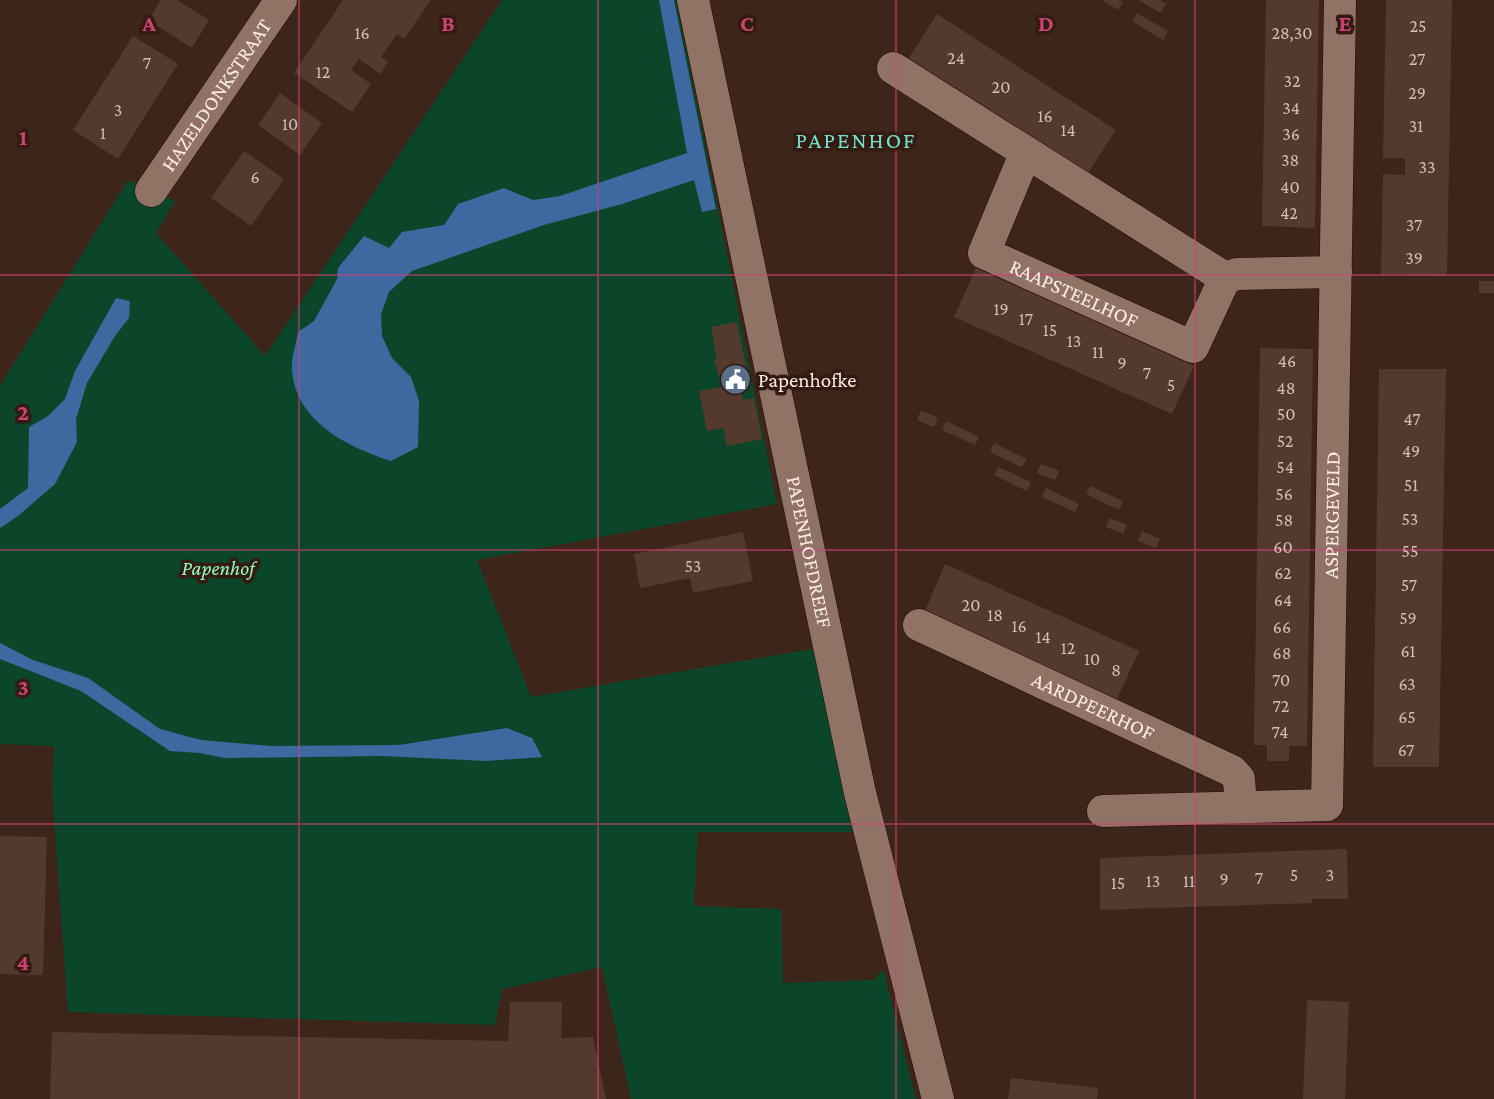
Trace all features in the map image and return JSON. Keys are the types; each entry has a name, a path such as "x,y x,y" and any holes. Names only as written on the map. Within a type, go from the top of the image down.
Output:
{"street":[{"name":"HAZELDONKSTRAAT","path":"151,191 281,0"},
{"name":"PAPENHOFDREEF","path":"693,0 860,793 938,1099"},
{"name":"ASPERGEVELD","path":"1103,811 1327,805 1340,0"},
{"path":"893,68 1225,278 1237,274 1336,272"},
{"name":"RAAPSTEELHOF","path":"1026,152 984,253 1193,347 1225,278"},
{"name":"AARDPEERHOF","path":"919,625 1232,771 1239,779 1241,807"}],"green space":[{"name":"Papenhof","path":"502,0 676,0 777,504 477,560 531,697 813,649 856,832 698,832 694,906 781,909 783,983 874,980 883,969 916,1099 631,1099 602,967 502,989 495,1025 68,1012 52,791 54,746 0,744 0,386 128,180 175,201 156,233 265,356"}],"water":[{"path":"659,0 674,0 716,209 702,212 694,180 622,204 544,225 412,271 389,292 381,314 382,336 392,358 411,377 419,401 418,447 391,461 358,448 327,430 303,404 296,388 292,361 298,332 314,321 337,279 338,268 364,236 389,248 402,232 444,225 458,204 504,188 533,200 560,196 687,153"},
{"path":"116,298 130,301 129,318 87,383 76,419 77,442 55,484 0,528 0,509 28,488 29,427 48,416 65,399 75,371"},
{"path":"0,643 33,660 88,678 160,729 201,740 271,746 399,745 507,728 532,738 542,757 486,761 383,756 225,758 170,751 81,691 0,659"}],"building":[{"path":"161,0 177,0 209,20 192,48 148,20"},
{"path":"343,0 431,0 404,39 397,34 381,57 388,62 380,74 359,59 351,70 371,84 352,112 294,73"},
{"path":"1102,0 1120,0 1123,2 1118,10"},
{"path":"1139,0 1160,0 1166,4 1160,13"},
{"path":"1266,0 1319,0 1315,228 1262,226"},
{"path":"1386,0 1452,0 1447,276 1381,275 1383,174 1405,175 1405,158 1383,158"},
{"path":"1137,13 1168,31 1163,40 1132,21"},
{"path":"937,14 1116,130 1087,174 908,59"},
{"path":"133,36 178,64 118,159 73,130"},
{"path":"280,93 322,123 300,155 258,125"},
{"path":"244,151 284,179 251,226 211,198"},
{"path":"976,268 1194,366 1172,414 954,317"},
{"path":"1479,281 1494,281 1494,293 1479,293"},
{"name":"Papenhofke","path":"737,322 750,386 741,387 743,400 754,398 762,439 727,446 723,428 707,431 699,391 722,387 714,360 717,359 711,327"},
{"path":"1260,348 1313,349 1307,746 1289,746 1289,761 1267,761 1267,745 1254,745"},
{"path":"1379,369 1446,369 1439,767 1373,767"},
{"path":"921,410 938,418 934,427 917,420"},
{"path":"946,421 979,437 975,445 942,430"},
{"path":"994,443 1027,459 1022,467 990,452"},
{"path":"1041,464 1059,471 1055,480 1037,473"},
{"path":"998,467 1031,482 1027,491 994,475"},
{"path":"1090,486 1123,501 1119,510 1086,494"},
{"path":"1046,488 1079,504 1075,512 1042,497"},
{"path":"1110,518 1127,525 1123,534 1106,527"},
{"path":"1142,531 1160,539 1156,548 1138,541"},
{"path":"743,532 753,581 693,593 690,578 640,588 634,554"},
{"path":"945,564 1139,651 1117,699 924,613"},
{"path":"0,836 47,837 43,975 0,974"},
{"path":"1347,849 1348,899 1312,899 1312,903 1100,910 1100,858"},
{"path":"1307,1000 1349,1002 1345,1099 1303,1099"},
{"path":"510,1002 562,1002 561,1038 593,1037 606,1099 50,1099 52,1032 508,1041"},
{"path":"1011,1078 1098,1088 1097,1099 1008,1099"}],"place":[{"name":"Papenhofke","path":"735,380"}],"district":[{"name":"PAPENHOF","path":"856,140"}]}
